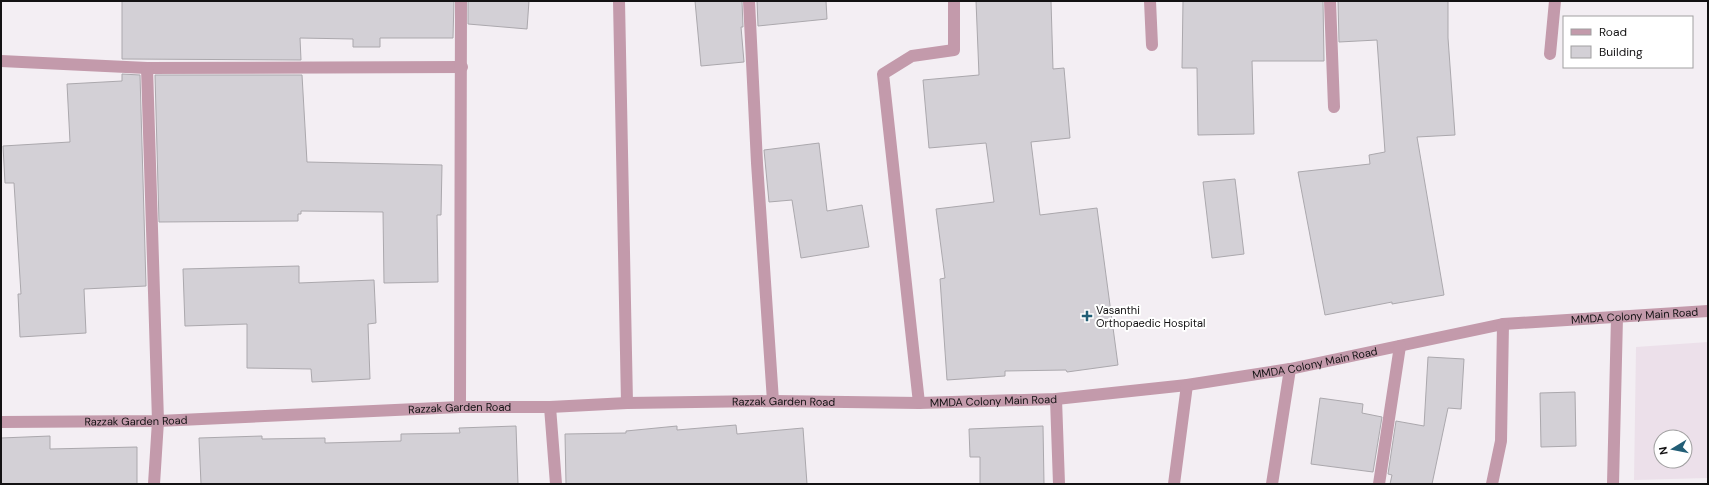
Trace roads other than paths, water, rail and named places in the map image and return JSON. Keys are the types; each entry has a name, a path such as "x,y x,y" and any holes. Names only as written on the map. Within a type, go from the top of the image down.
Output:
{"street":[{"path":"460,407 461,1"},
{"path":"619,1 627,403"},
{"path":"749,1 757,163 773,401"},
{"path":"919,403 884,74 912,56 954,50 954,1"},
{"path":"1150,1 1152,45"},
{"path":"1330,1 1334,108"},
{"path":"1550,54 1554,1"},
{"path":"1,61 147,68 462,67"},
{"path":"147,68 158,421 154,484"},
{"name":"MMDA Colony Main Road","path":"919,403 1056,399 1187,385 1290,369 1503,324 1708,311"},
{"path":"1613,484 1617,317"},
{"path":"1492,484 1501,441 1503,324"},
{"path":"1379,484 1400,346"},
{"path":"1272,484 1290,369"},
{"path":"1174,484 1187,385"},
{"path":"1056,399 1059,484"},
{"name":"Razzak Garden Road","path":"1,422 158,421 460,407 550,407 627,403 773,401 919,403"},
{"path":"550,407 556,484"}],"place":[{"name":"Vasanthi Orthopaedic Hospital","path":"1087,316"}]}
